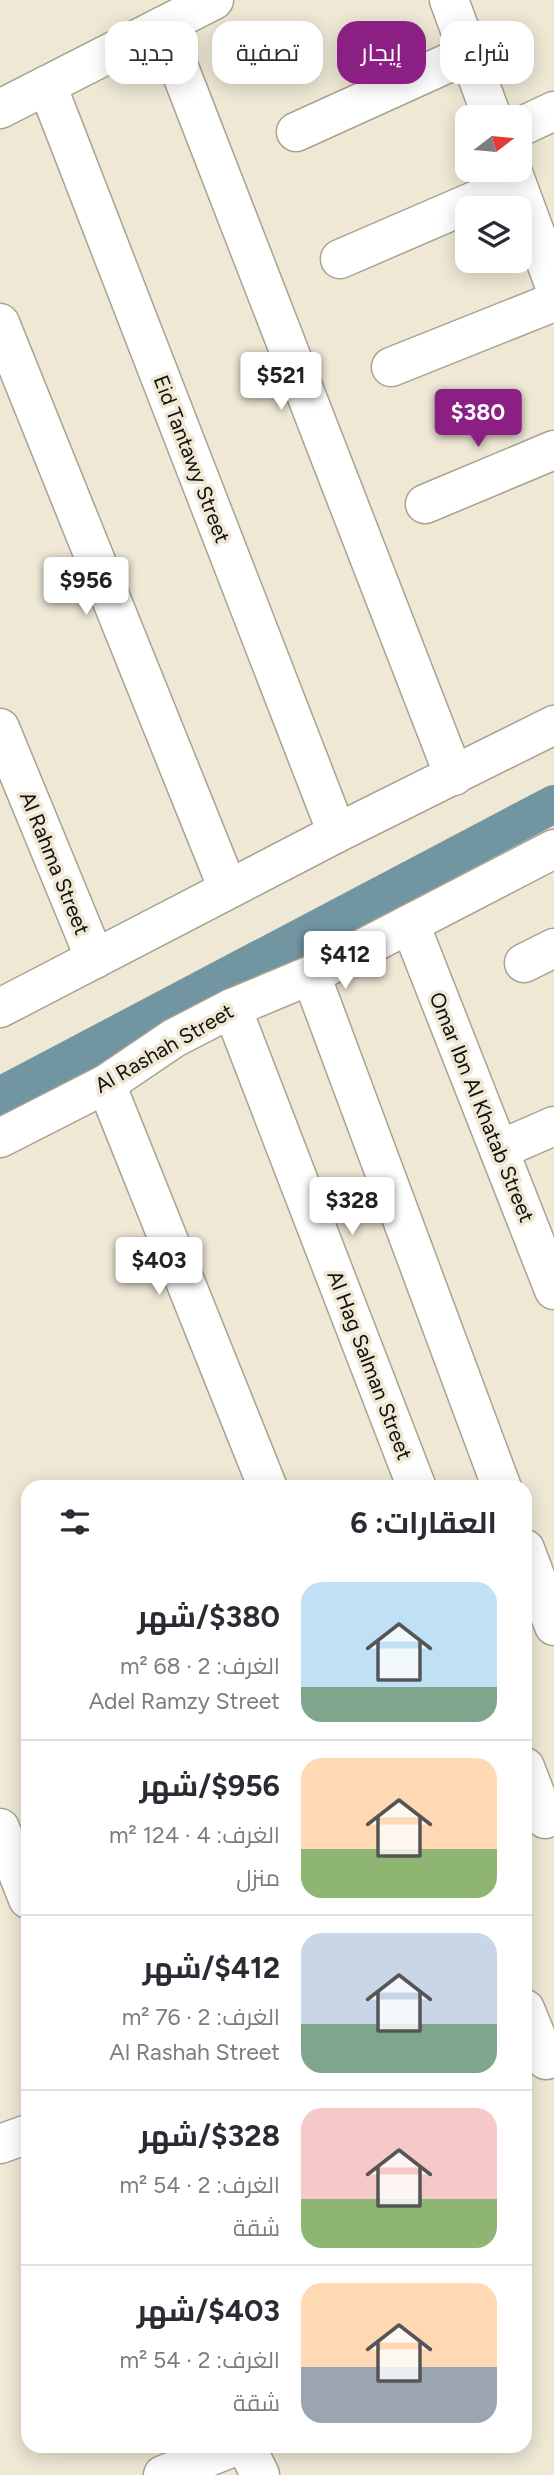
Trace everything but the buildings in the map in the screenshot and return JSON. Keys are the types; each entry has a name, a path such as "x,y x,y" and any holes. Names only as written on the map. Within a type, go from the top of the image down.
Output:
{"street":[{"path":"449,0 456,21"},
{"path":"172,21 206,2"},
{"path":"0,109 105,56"},
{"path":"296,132 440,67"},
{"path":"186,84 454,776"},
{"path":"479,84 487,105"},
{"name":"Eid Tantawy Street","path":"47,85 337,832"},
{"path":"532,122 554,111"},
{"path":"340,259 501,182"},
{"path":"516,182 552,270"},
{"path":"391,367 554,302"},
{"path":"0,323 228,889"},
{"path":"425,504 554,450"},
{"path":"0,1008 337,832 554,725"},
{"name":"Al Rahma Street","path":"0,728 95,959"},
{"name":"Al Rashah Street","path":"0,1138 106,1084 174,1038 232,1008 311,975 554,849"},
{"name":"Omar Ibn Al Khatab Street","path":"410,924 552,1276"},
{"path":"311,975 499,1480"},
{"name":"Al Hag Salman Street","path":"232,1008 414,1480"},
{"path":"106,1084 265,1480"},
{"path":"499,1150 554,1126"},
{"path":"532,1568 554,1626"},
{"path":"532,1791 541,1821"},
{"path":"1,1836 21,1883"},
{"path":"532,2031 542,2062"},
{"path":"0,2144 21,2136"},
{"path":"163,2475 218,2453"},
{"path":"249,2453 260,2475"}],"waterway":[{"path":"0,1096 554,804"}]}
